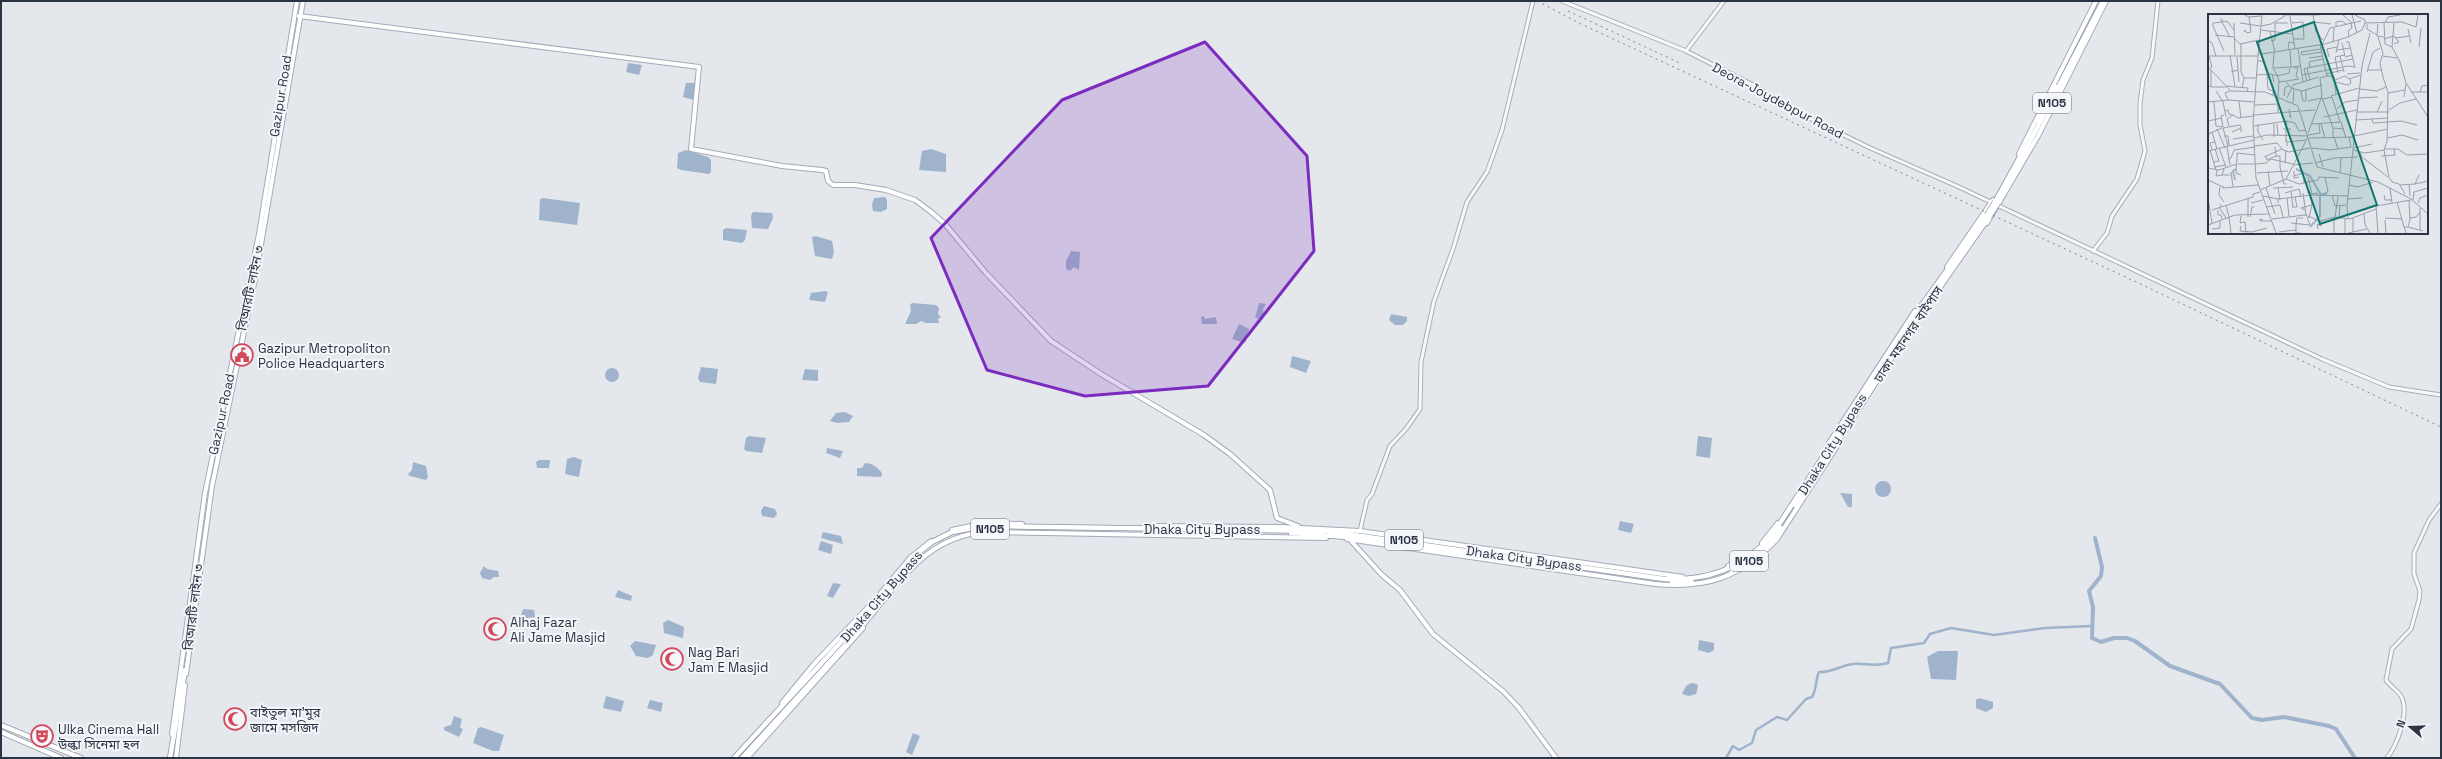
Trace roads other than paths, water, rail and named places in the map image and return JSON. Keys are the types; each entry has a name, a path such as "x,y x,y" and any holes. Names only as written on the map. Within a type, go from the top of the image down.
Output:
{"highway":[{"name":"N105","path":"1996,204 2099,1"},
{"name":"ঢাকা মহানগর বাইপাস","path":"1337,535 1664,582 1700,581 1726,574 1751,560 1774,538 1905,338 1996,204 2036,134 2104,1"},
{"name":"Dhaka City Bypass","path":"734,758 854,628 915,556 938,539 968,528 984,526 1326,531 1664,579 1700,578 1726,570 1748,558 1771,537 1919,309 1988,216"},
{"name":"Dhaka City Bypass","path":"742,758 858,631 915,560 928,548 953,535 984,529 1337,535"},
{"name":"বিআরটি লাইন ৩","path":"170,758 176,726 183,670"},
{"path":"1,726 73,758"},
{"path":"1,726 80,758"},
{"path":"1,732 61,758"}],"main road":[{"name":"বিআরটি লাইন ৩","path":"183,670 209,488 261,238 298,1"},
{"name":"Gazipur Road","path":"176,758 212,486 258,265 299,16 303,1"},
{"path":"747,758 847,647 917,562 936,547 955,538 975,533 1267,536 1352,540 1665,585 1700,584 1741,570 1753,562 1777,540 1902,346 1996,204 2096,1"},
{"path":"299,16 699,67 691,149 782,166 822,170 826,171 828,181 833,185 855,185 886,190 921,204 945,224 981,269 1051,341 1101,374 1204,435 1230,454 1270,490 1277,518 1300,528"},
{"path":"734,758 814,664 874,601 914,554 925,544 952,530 975,524 994,523 1093,526 1300,528 1360,531 1681,577 1700,576 1724,568 1746,556 1769,535 1899,334 1996,204"},
{"path":"1352,540 1352,542 1382,575 1404,595 1433,634 1509,697 1556,758"},
{"path":"170,758 183,670"}],"street":[{"path":"1360,531 1367,500 1372,494 1390,446 1406,429 1420,410 1421,362 1436,292 1453,249 1467,202 1487,172 1501,134 1532,1"},
{"name":"Deora-Joydebpur Road","path":"1562,1 1686,51 1757,87 1795,111 1862,144 1996,204 2322,359 2381,385 2407,392 2441,394"},
{"path":"1686,51 1724,1"},
{"path":"2093,251 2107,233 2112,216 2137,179 2144,153 2140,125 2140,103 2143,80 2152,58 2158,1"},
{"path":"2387,758 2399,738 2402,710 2401,697 2386,680 2391,651 2412,626 2420,591 2414,574 2414,553 2429,520 2441,504"}],"water":[{"path":"628,63 642,65 639,75 626,72"},
{"path":"686,83 695,83 694,100 683,97"},
{"path":"931,149 946,154 946,172 919,170 922,151"},
{"path":"686,150 708,157 711,160 711,172 709,174 681,170 677,168 678,153"},
{"path":"885,197 887,200 887,209 881,212 873,211 872,205 874,198"},
{"path":"543,198 580,203 577,225 539,220 540,199"},
{"path":"753,212 772,213 773,218 768,229 752,228 751,216"},
{"path":"726,228 747,230 745,240 742,243 723,240 723,230"},
{"path":"816,236 832,241 834,252 832,259 815,256 812,237"},
{"path":"1071,251 1080,252 1079,270 1074,267 1070,271 1066,269 1066,261"},
{"path":"828,292 825,302 809,300 811,293"},
{"path":"912,303 936,305 939,308 938,314 941,317 938,319 939,323 926,323 921,321 916,324 905,324 911,311 910,305"},
{"path":"1259,303 1266,304 1263,309 1264,316 1260,319 1255,318"},
{"path":"1391,314 1407,317 1407,321 1403,325 1395,325 1389,320"},
{"path":"1204,316 1205,319 1216,317 1217,324 1202,324 1201,317"},
{"path":"1239,324 1249,329 1245,343 1232,339"},
{"path":"1292,356 1311,361 1306,373 1290,367"},
{"path":"701,367 718,369 716,384 700,382 698,378"},
{"path":"612,368 617,370 619,375 617,380 612,382 607,380 605,375 607,370"},
{"path":"805,369 818,370 818,381 802,380"},
{"path":"845,412 853,416 849,422 837,423 830,421 836,413"},
{"path":"749,436 766,438 762,453 746,451 744,449 746,438"},
{"path":"1698,436 1712,438 1710,458 1696,456"},
{"path":"827,448 843,451 840,458 826,453"},
{"path":"574,457 582,460 579,477 565,474 567,459"},
{"path":"539,460 550,460 549,468 537,468 536,462"},
{"path":"413,462 426,466 428,477 426,480 410,476 408,474 412,470"},
{"path":"865,463 876,467 882,473 881,477 857,476 857,468 862,468"},
{"path":"1880,481 1886,481 1891,486 1889,495 1886,497 1880,497 1875,492 1875,486"},
{"path":"1840,493 1852,494 1852,507 1848,507"},
{"path":"764,506 775,509 777,514 774,518 762,516 761,511"},
{"path":"1620,521 1634,524 1631,533 1618,530"},
{"path":"823,532 841,536 843,544 821,538"},
{"path":"821,541 833,545 831,554 818,550"},
{"path":"484,566 487,569 498,571 499,577 494,577 490,580 482,578 480,573"},
{"path":"833,583 841,584 833,598 827,596"},
{"path":"618,590 632,596 631,601 615,597"},
{"path":"523,609 534,610 535,617 520,619"},
{"path":"668,620 684,627 683,638 664,633 663,623"},
{"path":"1699,640 1714,643 1714,650 1709,653 1698,650"},
{"path":"635,641 656,645 653,655 648,658 636,656 630,646"},
{"path":"1938,651 1958,651 1956,680 1931,679 1927,657"},
{"path":"1691,683 1697,684 1698,687 1696,694 1689,696 1682,694 1686,686"},
{"path":"606,696 624,701 621,712 603,708"},
{"path":"1979,698 1993,702 1993,708 1986,712 1976,708 1976,700"},
{"path":"650,700 663,703 661,712 647,708"},
{"path":"454,716 462,719 460,728 463,729 459,737 444,730 444,727 451,725"},
{"path":"481,727 504,735 499,751 493,751 473,743 478,728"},
{"path":"913,733 920,736 912,755 906,752"}],"waterway":[{"path":"2092,638 2093,607 2089,591 2101,576 2102,567 2095,538"},
{"path":"2095,538 2102,567 2101,576 2089,591 2093,607 2092,638 2101,642 2114,638 2127,638 2135,641 2170,666 2220,684 2252,718 2262,720 2284,717 2329,726 2336,729 2355,758"},
{"path":"1726,758 1733,746 1739,750 1752,743 1756,730 1777,717 1787,720 1806,699 1812,697 1815,691 1819,672 1853,664 1879,665 1888,663 1891,648 1924,643 1930,634 1951,628 1994,635 2045,628 2091,626"}],"railway":[{"path":"1537,1 1581,24 2132,280 2441,427"},
{"path":"1568,11 1682,64"}],"place":[{"name":"Gazipur Metropoliton Police Headquarters","path":"242,355"},
{"name":"Alhaj Fazar Ali Jame Masjid","path":"495,629"},
{"name":"Nag Bari Jam E Masjid","path":"672,659"},
{"name":"বাইতুল মা'মুর জামে মসজিদ","path":"235,719"},
{"name":"Ulka Cinema Hall উল্কা সিনেমা হল","path":"42,736"}]}
